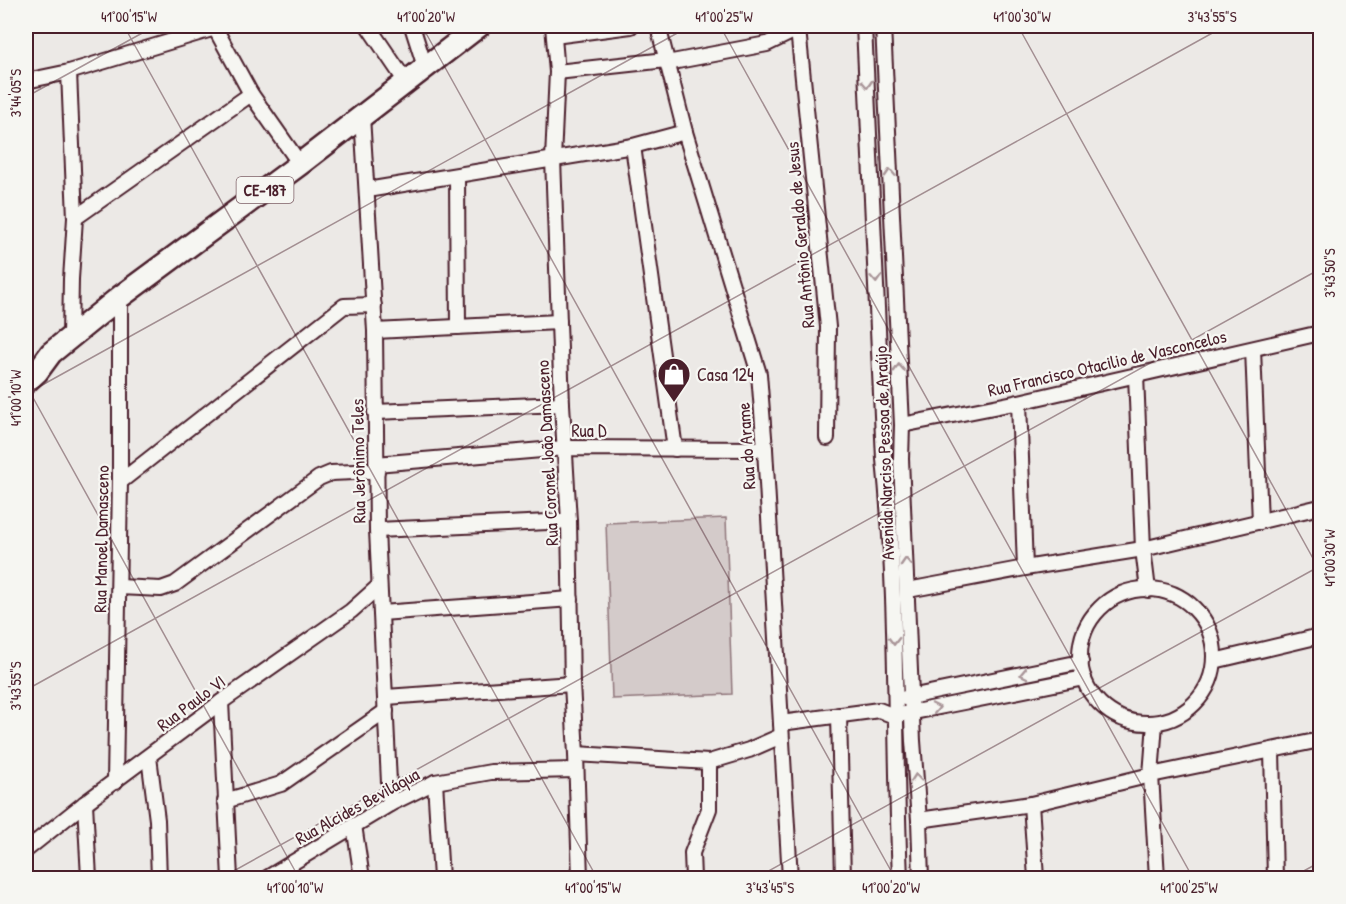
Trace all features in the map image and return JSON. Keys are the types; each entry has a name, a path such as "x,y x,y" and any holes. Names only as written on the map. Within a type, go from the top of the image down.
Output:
{"highway":[{"name":"CE-187","path":"26,382 37,372 51,353 120,297 300,165 479,26"},
{"name":"CE-187","path":"26,361 51,353"}],"street":[{"path":"368,26 406,82"},
{"path":"412,26 425,68"},
{"path":"554,31 631,26"},
{"name":"Rua do Arame","path":"658,26 685,132 759,374 790,879"},
{"name":"Avenida Narciso Pessoa de Araújo","path":"864,26 884,459 889,507 894,610 894,716 900,879"},
{"name":"Avenida Narciso Pessoa de Araújo","path":"883,26 902,425 901,459 913,741 920,820 921,879"},
{"path":"26,81 69,72 218,27 251,94 300,165"},
{"path":"557,72 667,62 767,44 802,27"},
{"name":"Rua Antônio Geraldo de Jesus","path":"802,27 828,327 827,438"},
{"name":"Rua Coronel João Damasceno","path":"554,31 557,72 553,159 562,404 569,521 572,684 580,879"},
{"path":"69,72 75,218 70,279 70,337"},
{"path":"75,218 251,94"},
{"name":"Rua Jerônimo Teles","path":"362,116 374,305 377,530 390,804"},
{"path":"367,190 633,146 685,132"},
{"path":"633,146 675,449"},
{"path":"457,176 458,327"},
{"name":"Rua Manoel Damasceno","path":"115,782 119,587 120,297"},
{"path":"120,482 344,306 374,305"},
{"path":"375,331 559,322"},
{"name":"Rua Francisco Otacilio de Vasconcelos","path":"902,425 1019,402 1320,333"},
{"path":"1253,349 1260,522"},
{"path":"1136,375 1143,549 1148,590"},
{"path":"1019,402 1025,568"},
{"path":"375,412 562,404"},
{"name":"Rua D","path":"119,587 168,588 319,478 331,473 564,448 765,449"},
{"path":"908,590 1143,549 1320,507"},
{"path":"377,530 569,521"},
{"name":"Rua Paulo VI","path":"26,850 221,702 351,611 379,586"},
{"path":"1139,590 1159,590 1178,596 1194,608 1206,623 1213,641 1214,661 1210,679 1202,695 1189,709 1173,718 1155,723 1136,723 1119,717 1104,707 1092,694 1084,678 1081,662 1083,639 1091,621 1104,606 1120,595 1139,590"},
{"path":"381,613 571,599"},
{"path":"1214,661 1320,636"},
{"path":"576,754 709,762 749,750 781,729 879,710 894,699 1081,662"},
{"path":"879,710 894,716 1084,678"},
{"path":"386,697 572,684"},
{"path":"221,702 230,879"},
{"path":"225,801 281,784 387,711"},
{"path":"839,716 843,879"},
{"path":"1155,723 1151,775 1157,879"},
{"path":"920,820 1031,804 1151,775 1320,740"},
{"path":"1272,751 1275,879"},
{"path":"149,757 157,820 159,879"},
{"path":"693,879 692,853 709,809 709,762"},
{"name":"Rua Alcides Beviláqua","path":"267,879 283,874 354,825 435,782 491,772 576,770"},
{"path":"435,782 441,879"},
{"path":"85,803 89,879"},
{"path":"1031,804 1036,879"},
{"path":"354,825 362,879"}],"shaded area":[{"path":"726,518 732,694 612,699 606,523"}],"place":[{"name":"Casa 124","path":"674,403"}]}
